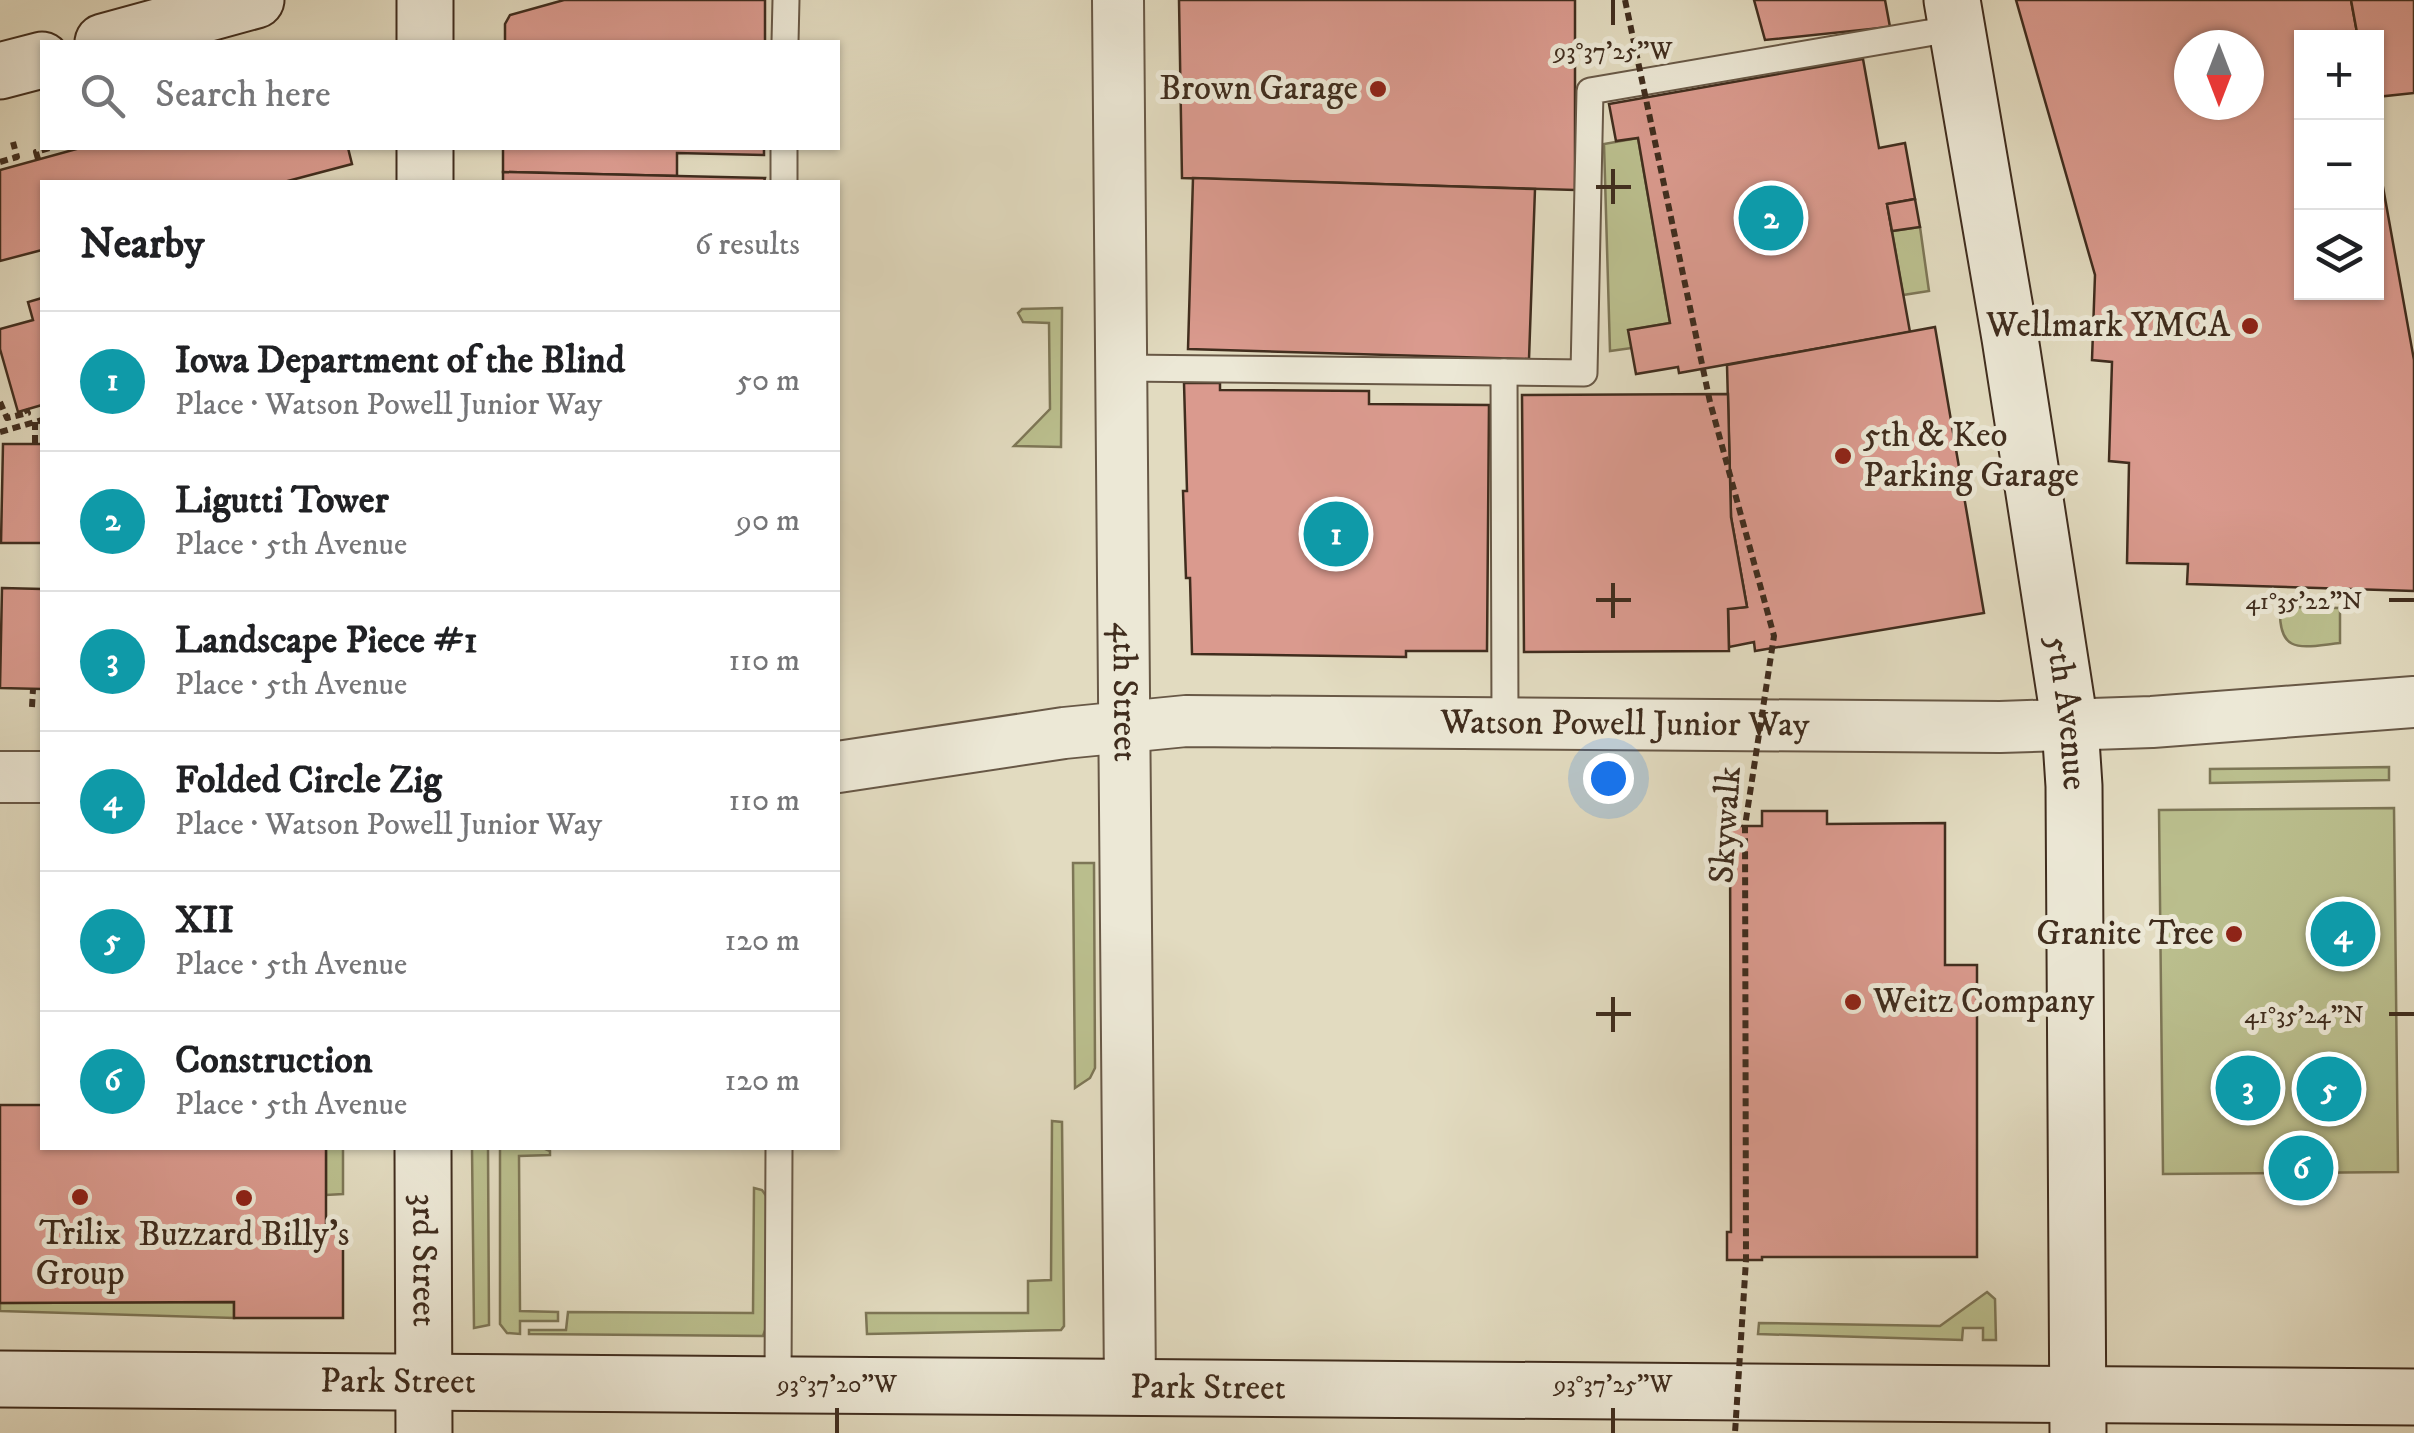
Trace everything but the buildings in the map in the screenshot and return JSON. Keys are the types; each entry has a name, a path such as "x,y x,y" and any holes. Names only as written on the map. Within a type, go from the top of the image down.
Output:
{"main road":[{"path":"111,40 256,0"},
{"path":"425,0 425,40"},
{"name":"5th Avenue","path":"1954,14 2010,338 2070,725 2074,786 2078,1414"},
{"path":"0,71 40,61"},
{"path":"425,150 425,180"},
{"name":"3rd Street","path":"424,1150 424,1408"},
{"name":"Park Street","path":"0,1379 424,1408 778,1384 1130,1387 2078,1414 2412,1403"}],"street":[{"name":"4th Street","path":"1118,0 1130,1387"},
{"name":"Watson Powell Junior Way","path":"840,767 1125,725 1186,721 2070,725 2414,702"},
{"path":"0,777 40,778"}],"lane":[{"path":"785,40 786,0"},
{"path":"1122,368 1584,373 1590,91 1954,14"},
{"path":"784,150 784,180"},
{"path":"1504,372 1505,722"},
{"path":"778,1384 779,1150"}],"path":[{"name":"Skywalk","path":"1625,0 1710,402 1774,636 1745,826 1746,1260 1735,1433"},
{"path":"0,162 17,157 13,142"},
{"path":"38,159 36,152 43,150"},
{"path":"0,402 7,418 28,413 26,409"},
{"path":"0,432 39,421 35,444"},
{"path":"32,706 33,689"}],"green space":[{"path":"1638,138 1670,323 1629,330 1632,348 1610,351 1604,144"},
{"path":"1920,227 1929,291 1903,295 1892,231"},
{"path":"1062,308 1061,447 1014,446 1050,409 1049,323 1023,322 1018,313 1022,309"},
{"path":"2280,607 2340,608 2340,643 2304,646 2288,641 2280,623"},
{"path":"2389,767 2389,780 2210,783 2210,769"},
{"path":"2394,808 2398,1172 2163,1174 2159,810"},
{"path":"1073,863 1094,863 1095,1068 1090,1078 1075,1088"},
{"path":"1052,1121 1062,1122 1061,1330 867,1334 866,1313 1028,1313 1028,1281 1051,1280"},
{"path":"326,1150 343,1150 343,1194 326,1195"},
{"path":"472,1150 488,1150 489,1325 474,1328"},
{"path":"500,1150 548,1150 550,1155 519,1156 520,1311 558,1312 558,1321 520,1321 520,1334 507,1333 500,1324"},
{"path":"754,1188 767,1197 768,1322 763,1336 529,1334 529,1330 566,1330 568,1312 753,1313"},
{"path":"1987,1292 1995,1299 1996,1340 1983,1340 1983,1328 1963,1328 1962,1340 1758,1334 1759,1323 1940,1326"},
{"path":"234,1302 234,1318 0,1311 0,1303"}],"place":[{"name":"Brown Garage","path":"1378,89"},
{"name":"Ligutti Tower","path":"1771,218"},
{"name":"Wellmark YMCA","path":"2250,326"},
{"name":"5th & Keo Parking Garage","path":"1843,456"},
{"name":"Iowa Department of the Blind","path":"1336,534"},
{"name":"Granite Tree","path":"2234,934"},
{"name":"Folded Circle Zig","path":"2343,934"},
{"name":"Weitz Company","path":"1853,1002"},
{"name":"Landscape Piece #1","path":"2248,1088"},
{"name":"XII","path":"2329,1089"},
{"name":"Construction","path":"2301,1168"},
{"name":"Trilix Group","path":"80,1197"},
{"name":"Buzzard Billy's","path":"244,1198"}]}
